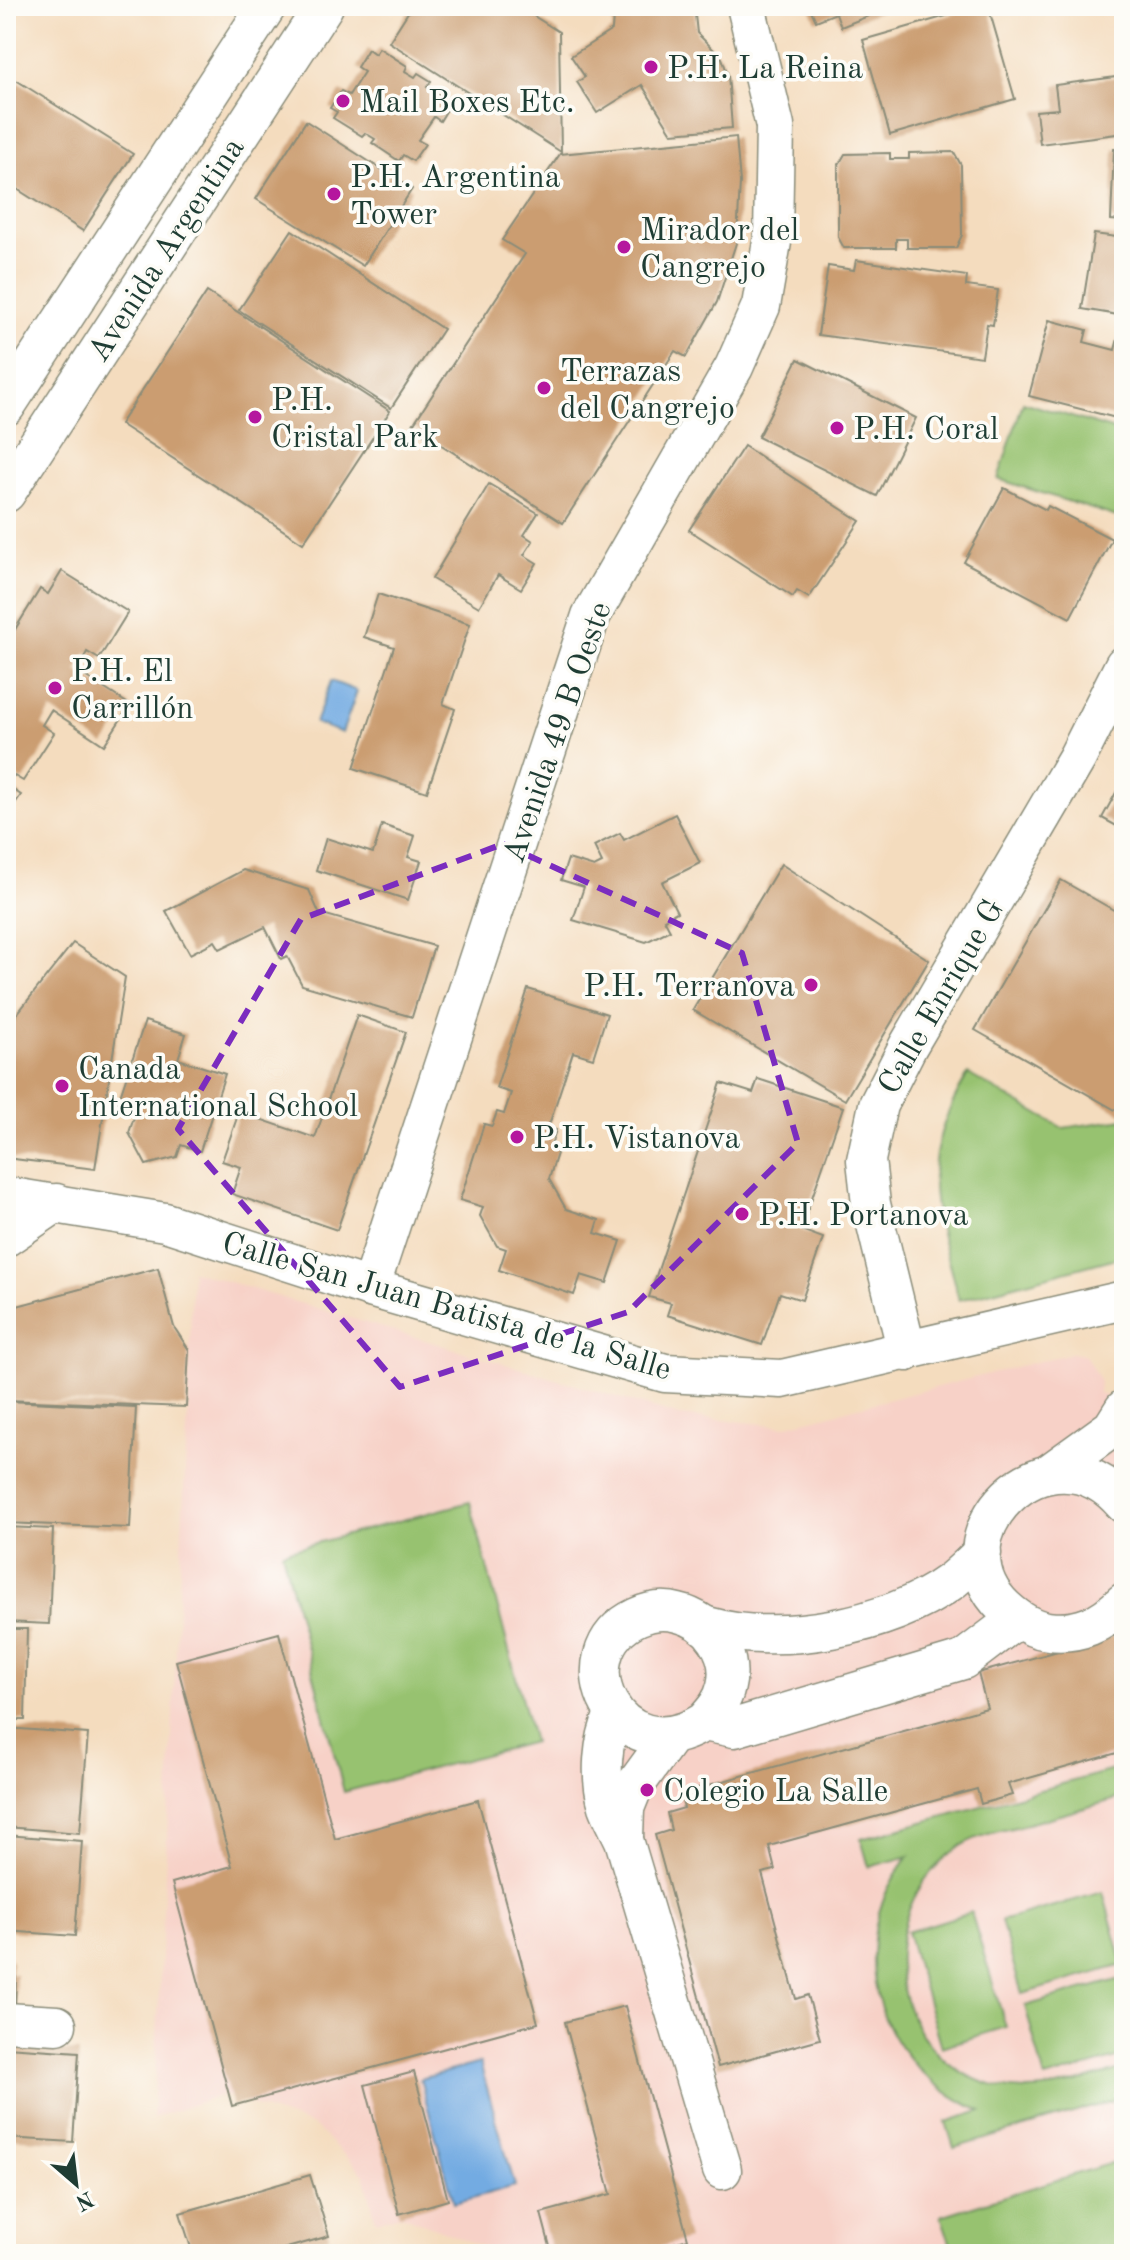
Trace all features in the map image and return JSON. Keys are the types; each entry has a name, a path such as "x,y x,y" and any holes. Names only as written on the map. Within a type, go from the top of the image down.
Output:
{"street":[{"name":"Avenida Argentina","path":"6,406 267,6"},
{"name":"Avenida Argentina","path":"6,493 22,444 324,6"},
{"name":"Avenida 49 B Oeste","path":"370,1288 591,616 727,379 761,306 773,236 775,126 746,6"},
{"name":"Calle Enrique G","path":"907,1352 871,1204 866,1160 878,1105 908,1046 1077,758 1124,665"},
{"name":"Calle San Juan Batista de la Salle","path":"6,1196 165,1222 370,1288 665,1373 782,1379 1122,1307"},
{"path":"6,1237 56,1203"},
{"path":"1124,1409 1112,1428 1051,1472 1013,1490 996,1508 986,1529 982,1553 986,1579 998,1601 1017,1619 1039,1630 1063,1633 1087,1629 1109,1617 1124,1602"},
{"path":"1051,1472 1079,1475 1099,1482 1124,1504"},
{"path":"982,1553 949,1583 910,1605 859,1622 765,1636 726,1632 707,1626 689,1615 669,1610 647,1613 628,1621 613,1636 603,1654 600,1675 604,1696 614,1714 630,1728 650,1735 734,1728 963,1660 1017,1619"},
{"path":"624,1840 625,1808 633,1788 687,1730 719,1706 727,1685 727,1664 720,1643 707,1626"},
{"path":"614,1714 606,1732 603,1773 608,1806 624,1840 722,2170"},
{"path":"6,2022 57,2025"}],"highlighted area":[{"path":"503,844 742,953 798,1143 628,1312 400,1387 178,1129 301,919"}],"shaded area":[{"name":"Colegio La Salle","path":"192,1271 680,1416 784,1426 1071,1353 1085,1355 1100,1381 1099,1393 1124,1404 1124,2254 502,2254 402,2215 376,2221 364,2174 314,2126 223,2095 153,2118"}],"green space":[{"path":"1023,402 1124,433 1124,506 1120,518 998,479"},
{"path":"968,1074 1063,1128 1124,1119 1124,1256 959,1300 936,1211 935,1160 951,1106"},
{"path":"470,1502 533,1742 344,1792 282,1552"},
{"path":"1124,1767 1124,1797 988,1834 963,1844 927,1877 909,1910 901,1946 902,1983 912,2017 932,2048 961,2072 999,2087 1031,2090 1063,2086 1124,2068 1124,2098 954,2148 946,2122 981,2111 936,2085 902,2049 889,2028 874,1980 873,1953 879,1914 893,1878 909,1856 869,1867 861,1839"},
{"path":"1103,1892 1123,1965 1022,1994 1001,1921"},
{"path":"971,1912 1006,2027 941,2047 907,1932"},
{"path":"1124,1978 1124,2056 1045,2079 1025,2006"},
{"path":"1124,2159 1124,2254 954,2254 941,2216"}],"water":[{"path":"331,681 357,691 342,733 315,723"},
{"path":"480,2063 515,2186 454,2203 420,2079"}],"building":[{"path":"412,6 518,6 559,32 561,152 389,42"},
{"name":"P.H. La Reina","path":"642,6 694,6 697,33 722,58 728,75 732,128 672,133 642,85 597,113 577,82 585,77 571,56 612,30 613,16 617,12"},
{"path":"809,6 893,6 841,27 836,13 816,21"},
{"path":"988,6 1015,99 890,135 863,40"},
{"path":"379,48 407,66 405,71 415,77 418,73 431,81 427,87 451,103 440,121 434,117 418,140 425,144 413,161 403,155 399,161 372,143 375,139 365,133 362,136 333,118 337,112 330,108 341,91 349,95 364,72 357,67 368,49 375,54"},
{"path":"1124,76 1124,133 1040,144 1036,111 1058,109 1055,85"},
{"path":"16,80 133,154 83,231 6,182 6,95"},
{"name":"P.H. Argentina Tower","path":"306,121 412,189 363,266 256,199"},
{"path":"736,137 740,182 737,240 717,302 686,357 675,351 563,523 412,426 525,254 502,240 560,154"},
{"path":"1114,149 1124,149 1124,221 1111,220"},
{"path":"954,152 961,165 962,235 956,248 907,248 907,239 896,239 896,248 844,248 838,237 838,166 845,154 890,153 890,159 909,159 909,153"},
{"path":"292,230 443,329 391,408 239,310"},
{"path":"1094,234 1124,238 1124,316 1082,309"},
{"path":"856,260 967,276 966,286 998,290 993,325 987,324 982,357 818,335 828,266 854,270"},
{"name":"P.H. Cristal Park","path":"207,292 390,411 303,543 120,424"},
{"path":"1049,320 1087,330 1084,342 1115,350 1120,331 1124,332 1124,420 1029,396"},
{"name":"P.H. Coral","path":"798,359 916,418 877,496 758,437"},
{"path":"744,446 860,521 809,598 797,591 793,597 689,530"},
{"path":"489,484 538,513 524,535 533,541 524,555 537,563 521,589 498,575 479,607 432,579"},
{"path":"1004,488 1046,510 1048,506 1112,539 1070,618 964,562"},
{"name":"P.H. El Carrillón","path":"62,571 128,612 99,659 87,652 77,671 130,705 104,745 51,710 42,725 54,733 23,781 6,771 6,626 14,631 40,589 48,594"},
{"path":"378,594 470,624 443,704 455,709 427,792 354,768 394,647 364,637"},
{"path":"1124,778 1124,830 1102,818"},
{"path":"6,785 21,795 6,816"},
{"path":"675,814 700,863 662,882 677,912 664,919 670,930 646,942 573,920 584,887 561,880 568,859 594,867 602,863 594,846 620,833 624,840"},
{"path":"382,825 415,836 408,857 421,861 408,900 316,870 326,838 373,853"},
{"name":"P.H. Terranova","path":"781,864 929,960 845,1100 693,1010"},
{"path":"243,870 309,890 319,913 434,946 412,1017 302,985 287,956 281,959 265,927 220,949 215,941 190,954 166,911"},
{"path":"1061,880 1124,916 1124,1115 975,1030"},
{"path":"73,943 125,977 95,1169 6,1158 6,1028"},
{"name":"P.H. Vistanova","path":"528,989 607,1014 593,1058 573,1052 548,1128 556,1130 551,1145 559,1147 549,1179 566,1209 599,1220 595,1233 621,1241 607,1283 581,1275 574,1295 499,1270 506,1249 497,1246 480,1216 483,1207 460,1200 484,1124 492,1126 497,1112 504,1114 511,1093 496,1088"},
{"path":"357,1015 406,1032 337,1230 232,1194 241,1167 222,1161 239,1112 315,1138"},
{"path":"145,1021 186,1034 178,1059 225,1074 200,1151 181,1145 177,1157 146,1165 129,1133 136,1111 117,1105"},
{"name":"P.H. Portanova","path":"758,1079 843,1107 801,1230 823,1238 802,1300 780,1293 762,1345 667,1315 671,1303 649,1297 721,1083 753,1093"},
{"path":"158,1268 174,1327 189,1350 186,1407 6,1400 6,1309"},
{"path":"6,1401 136,1407 130,1528 6,1523"},
{"path":"6,1527 53,1529 49,1624 6,1622"},
{"path":"6,1629 27,1629 25,1720 6,1720"},
{"path":"279,1633 335,1839 478,1800 538,2023 232,2106 172,1883 232,1866 176,1661"},
{"path":"1124,1633 1124,1751 1008,1784 1012,1795 981,1804 977,1789 769,1846 775,1870 762,1873 796,1999 808,1995 820,2039 718,2067 655,1835 671,1830 667,1813 684,1808 680,1793 987,1708 978,1673"},
{"path":"6,1728 88,1734 80,1833 6,1827"},
{"path":"6,1835 82,1841 75,1936 6,1931"},
{"path":"6,1959 12,1960 11,1974 16,1974 15,2014 6,2014"},
{"path":"625,2006 688,2239 635,2254 552,2254 541,2213 611,2194 565,2022"},
{"path":"6,2047 79,2052 73,2142 6,2138"},
{"path":"414,2072 448,2200 399,2214 365,2085"},
{"path":"310,2175 329,2236 266,2254 193,2254 180,2213"}],"place":[{"name":"P.H. La Reina","path":"651,67"},
{"name":"Mail Boxes Etc.","path":"343,101"},
{"name":"P.H. Argentina Tower","path":"334,194"},
{"name":"Mirador del Cangrejo","path":"624,247"},
{"name":"Terrazas del Cangrejo","path":"544,388"},
{"name":"P.H. Cristal Park","path":"255,417"},
{"name":"P.H. Coral","path":"837,428"},
{"name":"P.H. El Carrillón","path":"55,688"},
{"name":"P.H. Terranova","path":"811,985"},
{"name":"Canada International School","path":"62,1086"},
{"name":"P.H. Vistanova","path":"517,1137"},
{"name":"P.H. Portanova","path":"742,1214"},
{"name":"Colegio La Salle","path":"647,1790"}]}
